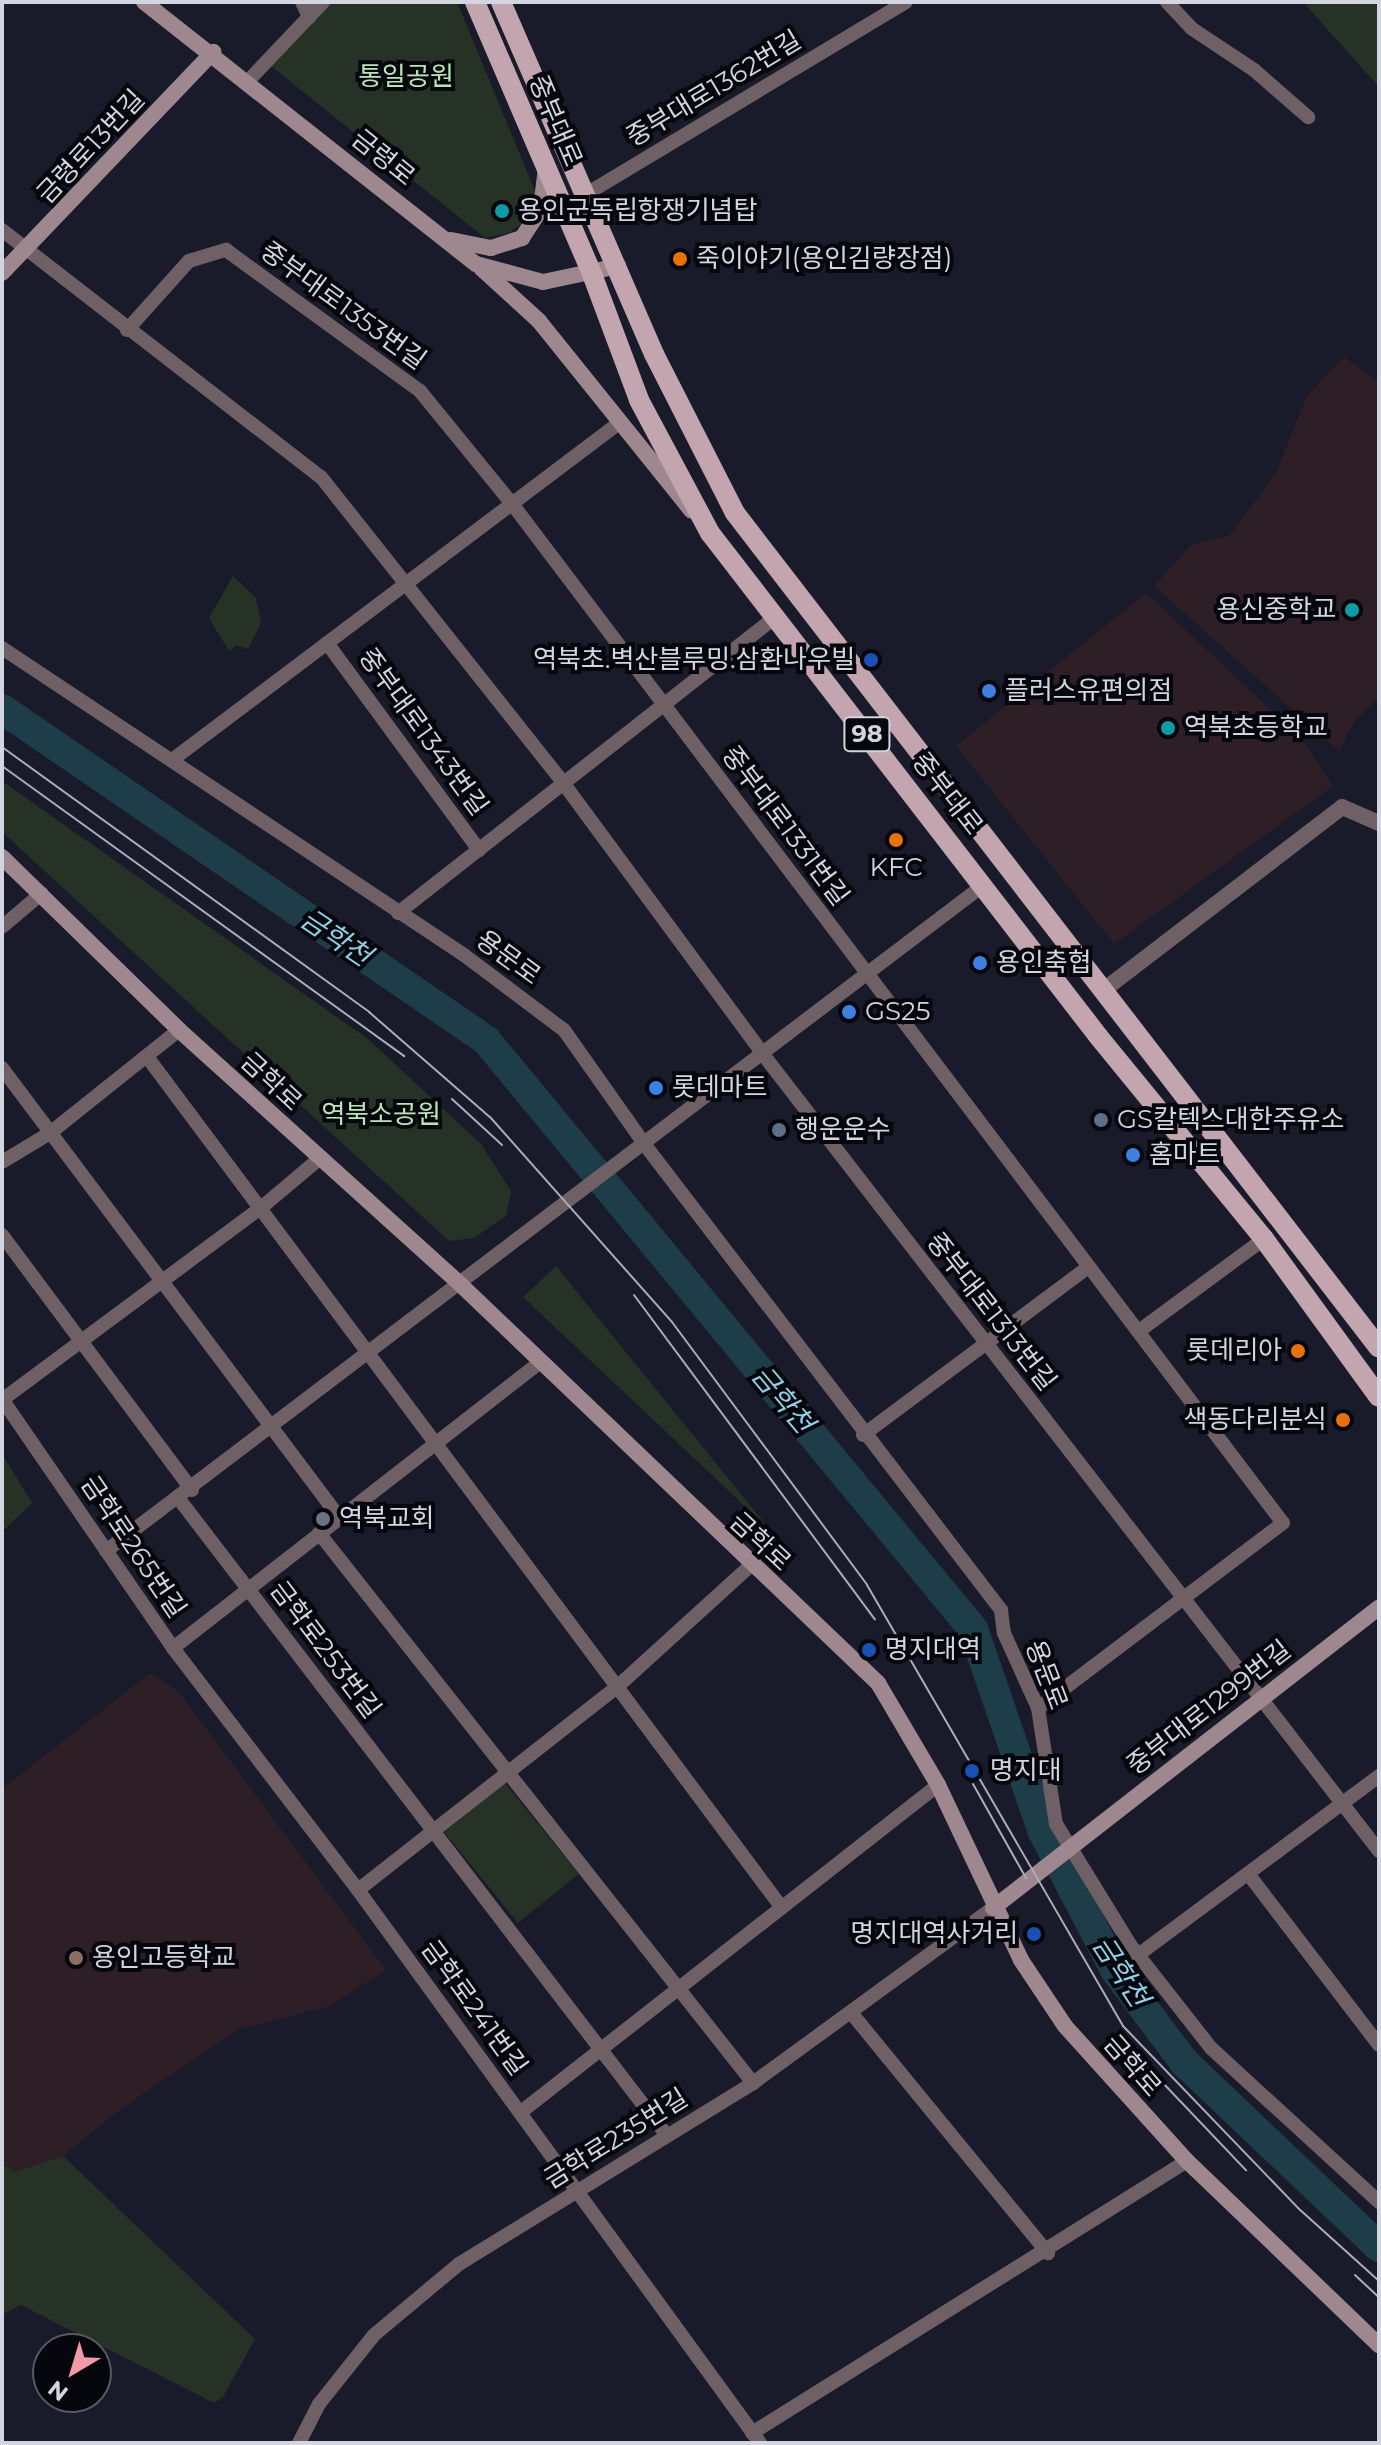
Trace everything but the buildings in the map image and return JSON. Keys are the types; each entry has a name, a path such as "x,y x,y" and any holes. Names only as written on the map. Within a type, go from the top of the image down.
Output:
{"main road":[{"name":"금령로","path":"144,2 249,80 476,264 543,282 618,266"},
{"name":"중부대로","path":"475,2 592,274 639,400 710,533 985,884 1098,1036 1264,1239 1379,1397"},
{"name":"중부대로","path":"501,2 588,193 654,354 735,513 1379,1348"},
{"name":"금령로13번길","path":"2,273 213,52"},
{"path":"445,239 491,248 522,238 541,209 546,167"},
{"path":"476,264 539,321 710,533"},
{"name":"금학로","path":"2,857 179,1030 460,1284 750,1566 878,1683 938,1785 993,1908 1065,2026 1187,2161 1379,2345"},
{"name":"중부대로1299번길","path":"993,1908 1379,1608"}],"street":[{"path":"302,2 309,17"},
{"path":"249,80 323,2"},
{"name":"중부대로1362번길","path":"588,193 906,2"},
{"path":"1167,2 1191,28 1254,70 1308,117"},
{"path":"2,230 127,330 321,477 564,784 762,1053"},
{"name":"중부대로1353번길","path":"127,330 189,261 226,250 420,391 513,505"},
{"path":"172,760 619,423"},
{"path":"513,505 664,705"},
{"name":"중부대로1343번길","path":"398,913 776,617"},
{"name":"중부대로1343번길","path":"327,643 479,850"},
{"name":"용문로","path":"2,648 398,913 564,1030 645,1145 863,1435 1001,1610 1004,1633 1038,1708 1056,1824 1138,1955 1211,2048 1379,2202"},
{"name":"중부대로1331번길","path":"664,705 867,975"},
{"path":"1105,989 1342,807 1379,823"},
{"path":"106,1551 985,884"},
{"path":"2,927 42,893"},
{"path":"867,975 1283,1523 1038,1708"},
{"path":"2,1162 50,1133 148,1058 179,1030"},
{"name":"중부대로1313번길","path":"762,1053 1379,1851"},
{"path":"148,1058 262,1207 366,1355 782,1908"},
{"path":"2,1068 339,1517"},
{"path":"2,1399 262,1207 319,1159"},
{"name":"금학로253번길","path":"2,1235 81,1341 247,1589 433,1831"},
{"path":"1139,1331 1264,1239"},
{"path":"863,1435 1087,1268"},
{"name":"금학로265번길","path":"2,1399 173,1648 539,1363"},
{"path":"319,1533 753,2083"},
{"path":"173,1648 358,1890 617,1687 750,1566"},
{"path":"1138,1955 1379,1776"},
{"name":"금학로241번길","path":"358,1890 521,2112 938,1785"},
{"path":"433,1831 667,2136"},
{"path":"1249,1875 1379,2045"},
{"name":"금학로235번길","path":"299,2443 319,2404 374,2335 459,2264 753,2083 853,2015 993,1908"},
{"path":"853,2015 1048,2253"},
{"path":"521,2112 756,2438 1187,2161"},
{"path":"1366,2189 1379,2179"}],"shaded area":[{"path":"1344,357 1379,382 1379,697 1354,722 1339,751 1154,586 1190,546 1230,535 1276,473 1307,396"},
{"path":"1146,593 1302,739 1333,786 1114,944 956,746"},
{"path":"150,1673 179,1692 386,1970 330,2006 239,2029 118,2111 63,2156 14,2173 2,2163 2,1789"}],"green space":[{"name":"통일공원","path":"324,2 457,2 535,191 531,217 509,233 485,238 266,62"},
{"path":"1303,2 1379,2 1379,87"},
{"path":"233,576 256,598 261,623 248,649 237,645 229,651 209,618"},
{"name":"역북소공원","path":"2,781 368,1039 481,1144 511,1191 506,1216 474,1238 449,1241 2,832"},
{"path":"556,1266 770,1530 523,1297"},
{"path":"2,1454 32,1503 2,1532"},
{"path":"505,1783 579,1874 518,1923 444,1832"},
{"path":"63,2156 255,2339 223,2397 214,2403 112,2351 112,2333 76,2333 21,2305 2,2315 2,2163 14,2172"}],"waterway":[{"name":"금학천","path":"2,709 486,1040 973,1629 1043,1832 1115,1970 1184,2062 1379,2247"}],"tram line":[{"path":"2,747 369,1012 490,1117 672,1322 867,1585 1123,2026 1298,2208 1379,2281"},
{"path":"2,766 404,1056"},
{"path":"452,1099 502,1145"},
{"path":"634,1295 875,1619"},
{"path":"973,1784 1026,1878"},
{"path":"1122,2040 1246,2170"},
{"path":"1355,2275 1379,2297"}],"place":[{"name":"용인군독립항쟁기념탑","path":"502,211"},
{"name":"죽이야기(용인김량장점)","path":"680,259"},
{"name":"용신중학교","path":"1352,610"},
{"name":"역북초.벽산블루밍.삼환나우빌","path":"871,660"},
{"name":"플러스유편의점","path":"989,691"},
{"name":"역북초등학교","path":"1168,728"},
{"name":"KFC","path":"896,840"},
{"name":"용인축협","path":"980,963"},
{"name":"GS25","path":"849,1012"},
{"name":"롯데마트","path":"656,1088"},
{"name":"GS칼텍스대한주유소","path":"1101,1120"},
{"name":"행운운수","path":"779,1130"},
{"name":"홈마트","path":"1133,1155"},
{"name":"롯데리아","path":"1298,1351"},
{"name":"색동다리분식","path":"1343,1420"},
{"name":"역북교회","path":"323,1519"},
{"name":"명지대역","path":"869,1650"},
{"name":"명지대","path":"972,1771"},
{"name":"명지대역사거리","path":"1034,1934"},
{"name":"용인고등학교","path":"76,1958"}]}
